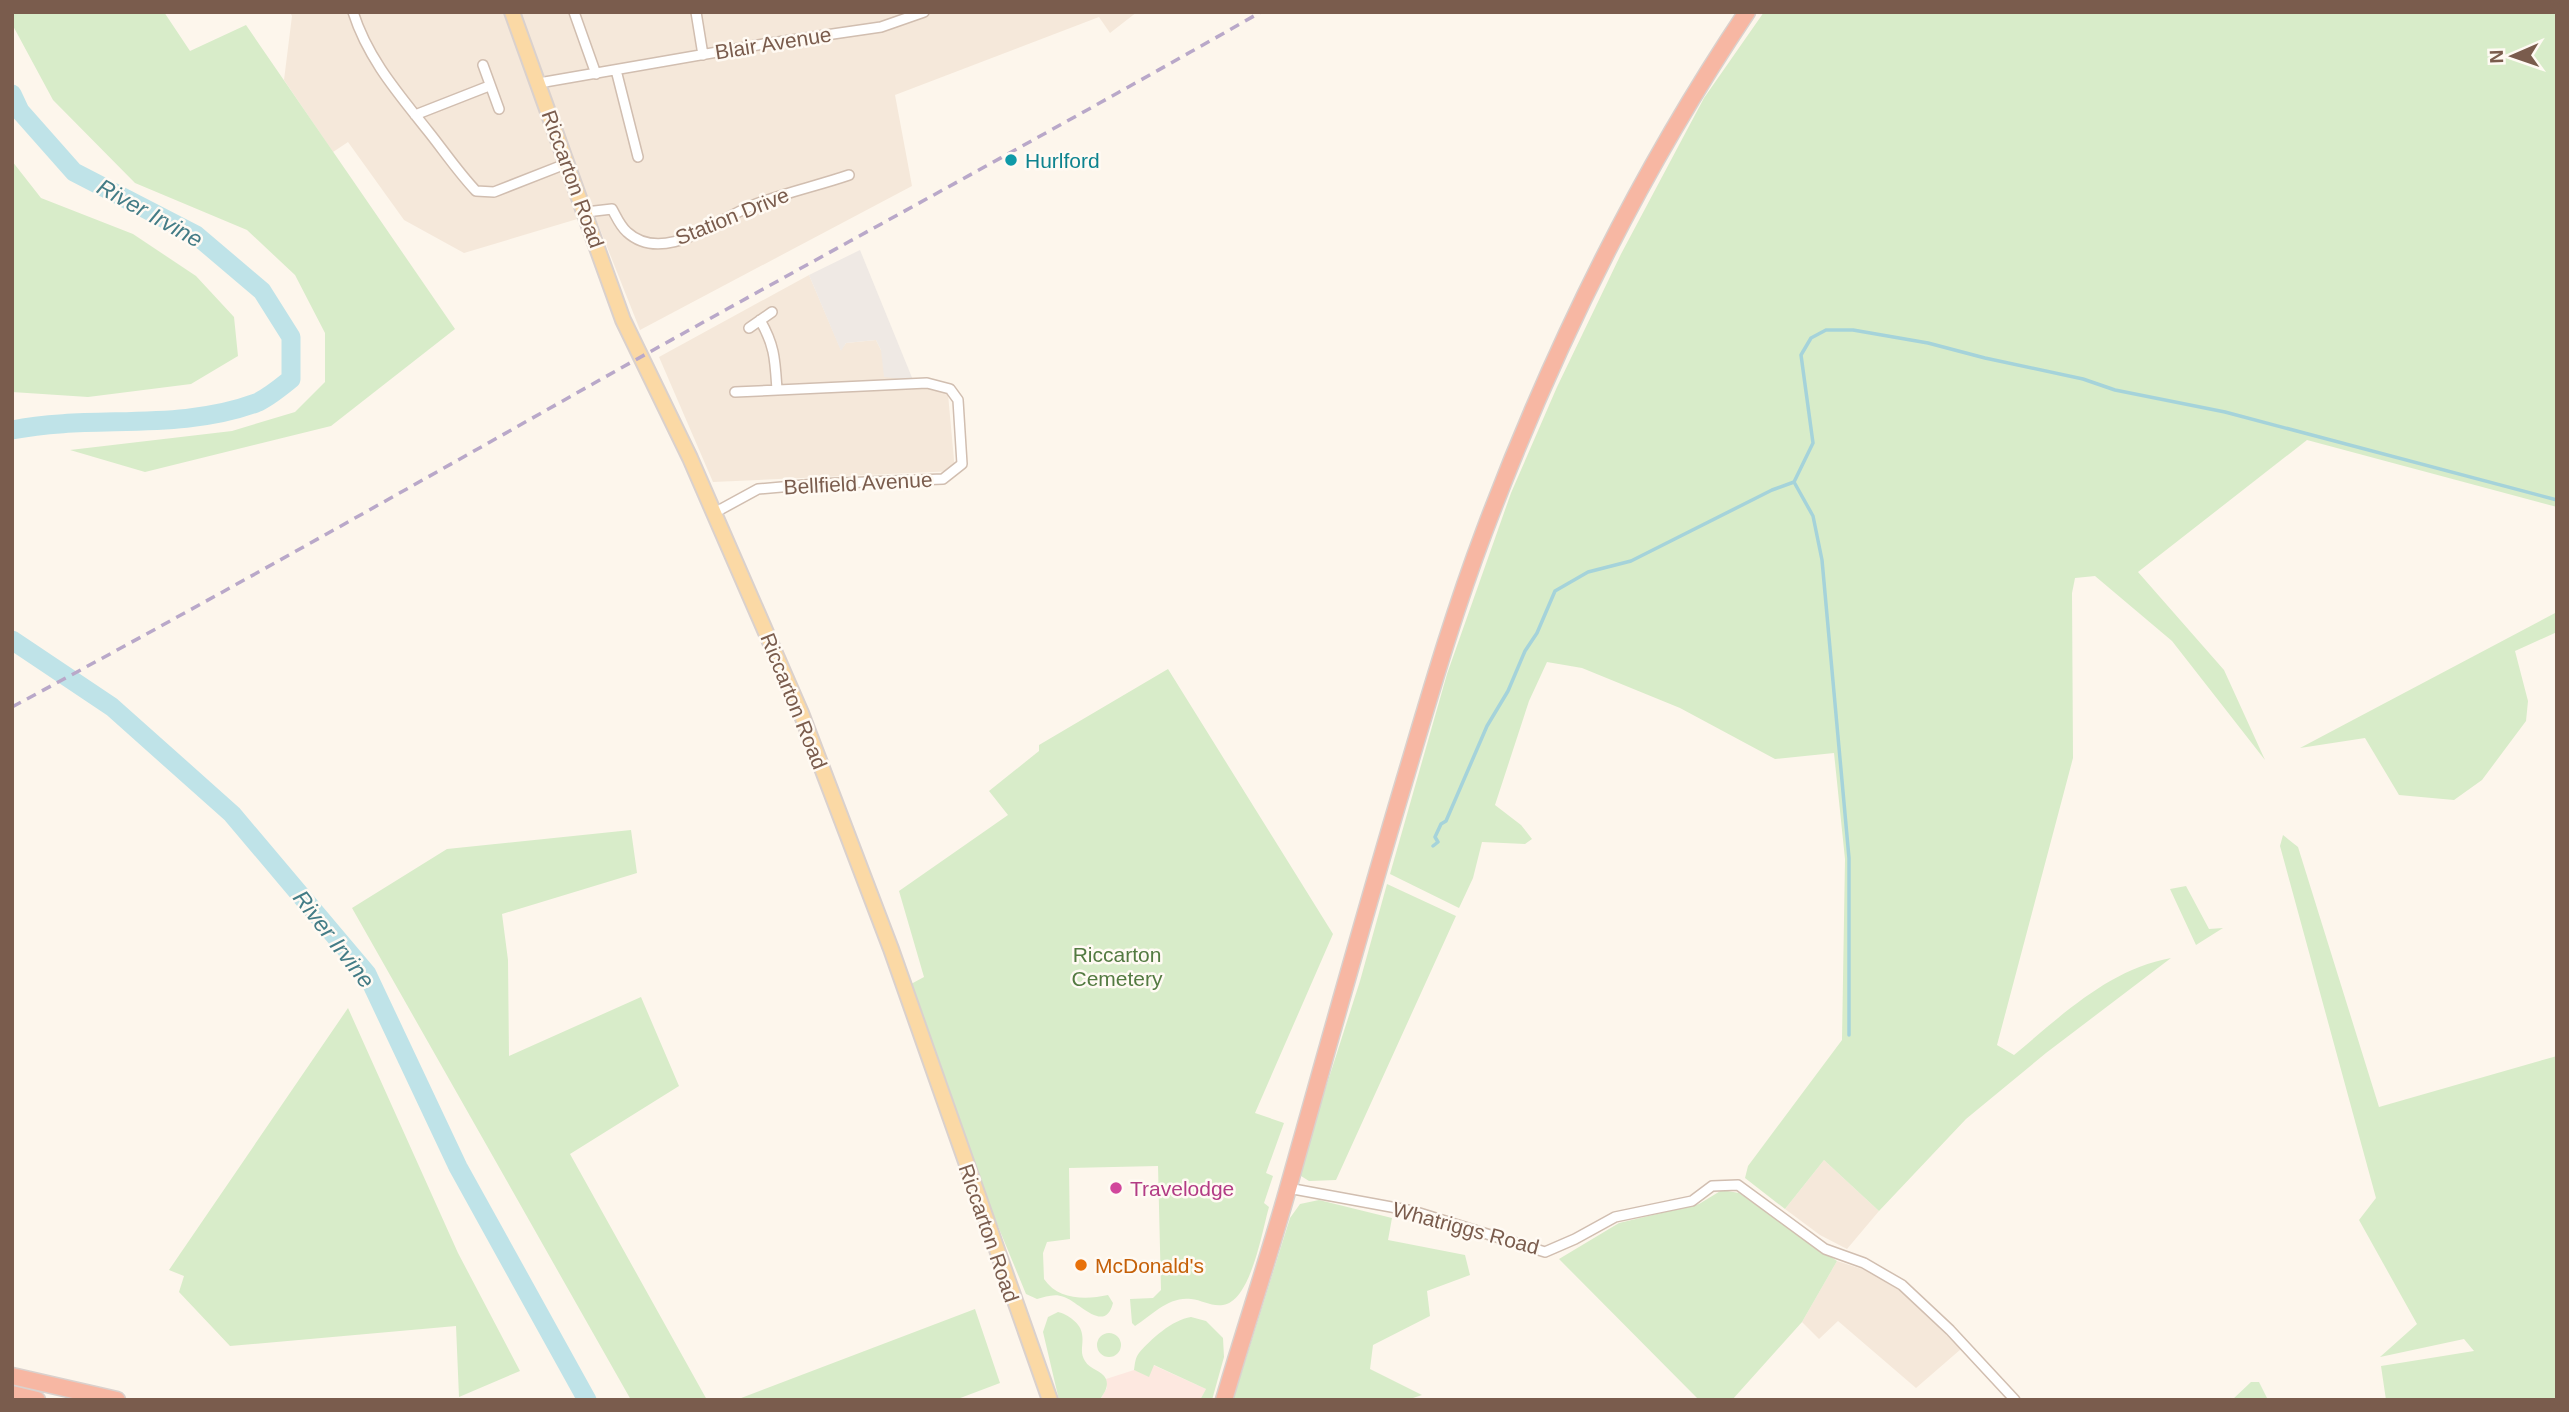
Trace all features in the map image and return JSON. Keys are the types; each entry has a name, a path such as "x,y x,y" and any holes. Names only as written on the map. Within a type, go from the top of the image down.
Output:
{"highway":[{"path":"1224,1400 1288,1188 1337,1006 1415,743 1483,533 1546,380 1600,268 1665,146 1747,12"},
{"path":"12,1376 114,1399"},
{"path":"12,1394 37,1400"}],"main road":[{"name":"Riccarton Road","path":"512,12 623,320 714,513 801,713 860,867 1050,1400"}],"street":[{"path":"353,12 361,38 386,77 475,191 494,192 568,163"},
{"path":"574,12 596,74"},
{"name":"Blair Avenue","path":"696,12 703,55"},
{"name":"Blair Avenue","path":"539,83 881,27 924,12"},
{"path":"483,65 499,109"},
{"path":"616,70 638,157"},
{"path":"415,115 489,86"},
{"name":"Station Drive","path":"586,212 612,209 627,232 639,239 664,243 680,241 752,206 849,175"},
{"path":"749,328 772,312"},
{"path":"760,320 771,340 777,390"},
{"name":"Bellfield Avenue","path":"714,513 758,489 943,479 962,464 958,400 950,389 927,383 735,392"},
{"name":"Whatriggs Road","path":"1288,1188 1413,1211 1545,1252 1615,1217 1692,1201 1712,1186 1738,1185 1825,1249 1864,1263 1902,1286 1950,1330 2015,1400"}],"shaded area":[{"path":"290,12 1137,12 1110,33 1099,17 895,95 912,186 640,330 594,214 464,253 404,220 348,142 333,152 284,80 292,16"},
{"path":"860,250 913,380 884,377 881,350 876,340 846,343 841,351 809,275"},
{"path":"809,275 841,350 846,343 876,340 881,350 914,383 947,383 955,471 713,482 659,357"},
{"path":"1824,1160 1879,1211 1847,1249 1820,1235 1785,1209"},
{"path":"1837,1261 1868,1271 1900,1291 1961,1349 1916,1388 1838,1321 1819,1339 1802,1322"},
{"path":"1153,1365 1206,1389 1200,1400 1100,1400 1107,1388 1106,1379 1134,1370 1149,1376"}],"green space":[{"path":"12,12 164,12 190,51 246,25 455,329 331,426 145,472 70,450 232,431 295,412 325,382 325,333 295,275 247,230 135,183 53,100 12,24"},
{"path":"1764,12 2557,12 2557,507 2307,440 2138,572 2224,670 2265,760 2172,641 2095,576 2075,578 2072,593 2073,758 1997,1045 2014,1055 2068,1010 2106,983 2127,972 2171,958 2046,1053 1966,1119 1879,1211 1824,1160 1785,1209 1745,1178 1748,1166 1842,1040 1845,859 1834,753 1775,759 1680,708 1582,668 1547,662 1529,701 1495,805 1521,825 1532,839 1525,844 1482,842 1473,878 1459,908 1390,874 1447,674 1511,493 1557,387 1621,254 1704,98"},
{"path":"12,161 41,198 133,234 196,276 234,317 238,356 191,384 88,397 12,392"},
{"path":"2557,612 2557,632 2515,651 2528,701 2526,721 2482,780 2454,800 2399,795 2365,738 2300,748"},
{"name":"Riccarton Cemetery","path":"1168,669 1333,934 1255,1113 1284,1123 1266,1173 1273,1176 1264,1203 1269,1207 1248,1279 1233,1301 1215,1305 1191,1299 1175,1300 1135,1326 1132,1323 1130,1299 1153,1298 1161,1290 1158,1166 1069,1168 1070,1239 1047,1242 1043,1253 1044,1279 1057,1291 1073,1297 1108,1295 1113,1303 1109,1312 1098,1316 1060,1296 1037,1299 1026,1294 988,1202 911,984 924,977 899,891 1008,815 989,791 1039,751 1039,745"},
{"path":"631,830 637,873 502,914 508,960 509,1056 641,997 679,1086 570,1154 707,1400 631,1400 352,908 447,849"},
{"path":"2283,835 2298,847 2379,1107 2557,1056 2557,1400 2386,1400 2381,1366 2474,1351 2464,1339 2380,1357 2417,1324 2359,1220 2376,1198 2280,846"},
{"path":"1387,884 1456,916 1336,1180 1309,1181 1301,1176 1301,1165 1360,981"},
{"path":"2186,886 2209,929 2223,928 2196,945 2170,889"},
{"path":"348,1008 458,1253 520,1371 459,1397 456,1326 230,1346 179,1292 184,1276 169,1270"},
{"path":"1722,1190 1739,1193 1837,1261 1802,1322 1732,1400 1699,1400 1559,1259 1619,1223 1699,1204"},
{"path":"1319,1200 1392,1218 1388,1240 1465,1255 1470,1275 1427,1291 1430,1316 1373,1345 1370,1369 1422,1395 1407,1400 1233,1400 1290,1218 1300,1204"},
{"path":"975,1309 1000,1383 955,1400 736,1400"},
{"path":"1058,1312 1079,1326 1083,1358 1106,1379 1106,1387 1100,1400 1059,1400 1043,1332 1048,1317"},
{"path":"1191,1317 1206,1321 1223,1338 1224,1357 1212,1400 1200,1400 1206,1389 1154,1365 1149,1377 1134,1370 1138,1355 1150,1342 1169,1326"},
{"path":"1109,1333 1120,1340 1121,1345 1114,1356 1109,1357 1098,1350 1097,1345 1104,1334"},
{"path":"2251,1382 2259,1382 2268,1400 2232,1400"}],"waterway":[{"name":"River Irvine","path":"12,94 20,111 74,172 196,235 262,291 291,337 291,379 256,403 196,417 42,425 12,430"},
{"path":"1849,1035 1849,858 1822,560 1813,516 1794,482 1813,443 1801,355 1811,338 1826,330 1853,330 1928,343 2083,379 2115,390 2225,412 2557,500"},
{"path":"1433,846 1438,842 1435,837 1441,824 1446,821 1487,726 1508,691 1555,591 1588,572 1631,561 1772,490 1794,482"},
{"name":"River Irvine","path":"12,640 112,707 232,814 367,974 458,1167 587,1400"}],"railway":[{"path":"12,707 1261,12"}],"place":[{"name":"Hurlford","path":"1011,160"},
{"name":"Travelodge","path":"1116,1188"},
{"name":"McDonald's","path":"1081,1265"}]}
